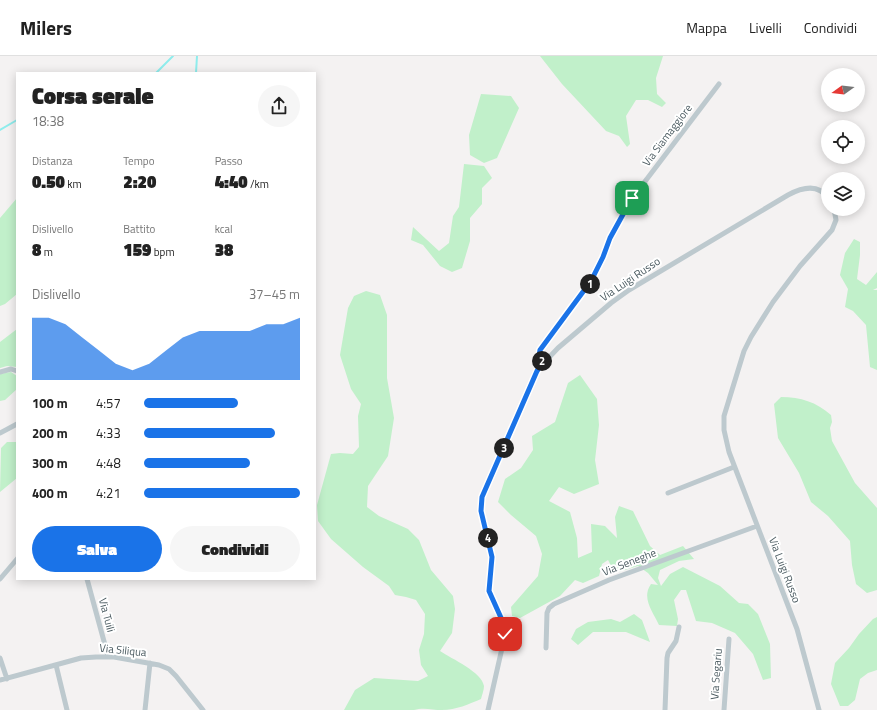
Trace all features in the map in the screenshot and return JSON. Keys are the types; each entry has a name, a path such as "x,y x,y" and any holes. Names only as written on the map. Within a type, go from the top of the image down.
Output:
{"street":[{"name":"Via Siamaggiore","path":"543,362 539,356 540,350 591,281 603,257 610,238 632,198 719,84"},
{"name":"Via Luigi Russo","path":"488,710 505,634 502,620 489,591 492,557 481,511 481,502 483,494 537,371 543,362 558,348 620,296 788,195 799,190 811,188 821,191"},
{"name":"Via Luigi Russo","path":"819,710 797,629 734,467 726,438 724,416 741,358 752,337 768,310 800,266 832,230 836,220 835,216"},
{"path":"0,372 11,369 16,371"},
{"path":"0,433 16,425"},
{"path":"668,493 734,467"},
{"name":"Via Seneghe","path":"546,648 547,613 549,608 554,604 609,580 757,526"},
{"path":"0,579 16,561"},
{"name":"Via Tuili","path":"87,580 108,656"},
{"path":"665,710 667,658 668,653 676,639 679,627"},
{"name":"Via Segariu","path":"724,710 729,639"},
{"name":"Via Siliqua","path":"0,680 84,658 108,656 150,663 162,666 173,672 202,710"},
{"path":"0,658 6,679"},
{"path":"145,710 150,663"},
{"path":"56,665 68,710"}],"green space":[{"path":"540,56 663,56 656,78 657,94 666,103 662,107 648,100 636,100 626,116 630,144 627,147 619,136 606,131 562,84"},
{"path":"481,94 511,96 519,108 497,158 484,163 470,155 469,135"},
{"path":"464,164 484,166 492,178 482,188 482,204 470,218 470,241 462,268 452,272 440,266 423,245 411,240 413,227 439,251 449,243 453,216 459,207"},
{"path":"16,199 16,295 5,304 0,306 0,218"},
{"path":"854,239 860,242 857,279 866,285 877,272 877,288 873,290 877,290 877,370 870,367 866,325 853,311 845,307 848,289 840,275 845,253"},
{"path":"366,291 380,295 387,315 387,378 394,418 388,456 368,486 367,507 379,516 408,529 419,540 431,570 453,596 455,609 452,633 440,651 472,671 482,681 484,686 481,699 452,709 344,710 355,690 374,678 418,681 428,676 421,665 419,650 424,634 425,614 416,600 395,595 389,586 363,567 331,539 318,521 317,505 331,454 353,454 359,447 358,416 361,404 351,389 340,355 348,308 354,296"},
{"path":"16,330 16,367 7,366 0,368 0,342"},
{"path":"11,372 16,375 16,390 5,400 0,401 0,374"},
{"path":"580,375 597,399 599,425 595,460 599,484 574,494 559,487 549,501 570,512 577,538 578,558 592,552 591,524 605,526 617,538 615,517 619,506 633,511 650,546 660,555 683,546 694,559 679,561 660,570 658,578 661,586 670,574 683,567 720,586 739,603 748,604 758,614 770,644 771,678 763,680 753,654 735,633 712,623 696,621 686,590 681,590 674,600 678,619 677,626 659,625 649,605 647,594 651,584 658,585 648,573 638,566 615,573 608,560 602,564 599,576 583,583 575,580 560,596 520,618 512,616 511,607 538,576 542,554 536,536 498,502 505,479 521,468 533,450 532,436 555,422 568,383"},
{"path":"781,397 808,401 831,415 832,422 830,428 832,441 855,483 877,508 877,590 867,593 856,584 852,565 850,541 828,516 811,502 799,473 778,438 774,404"},
{"path":"7,442 16,442 16,479 0,492 1,448"},
{"path":"634,614 642,620 650,642 626,632 593,632 578,645 571,639 576,629 588,622 611,619 620,622"},
{"path":"877,617 877,670 868,673 860,679 855,700 848,706 840,706 831,684 835,663 849,648 859,634 873,619"}],"waterway":[{"path":"157,72 173,56"},
{"path":"196,72 197,56"},
{"path":"0,130 16,121"}],"route":[{"path":"505,634 498,609 489,591 492,557 481,511 482,497 537,371 543,362 539,356 540,350 591,281 598,269 610,238 632,198"}]}
